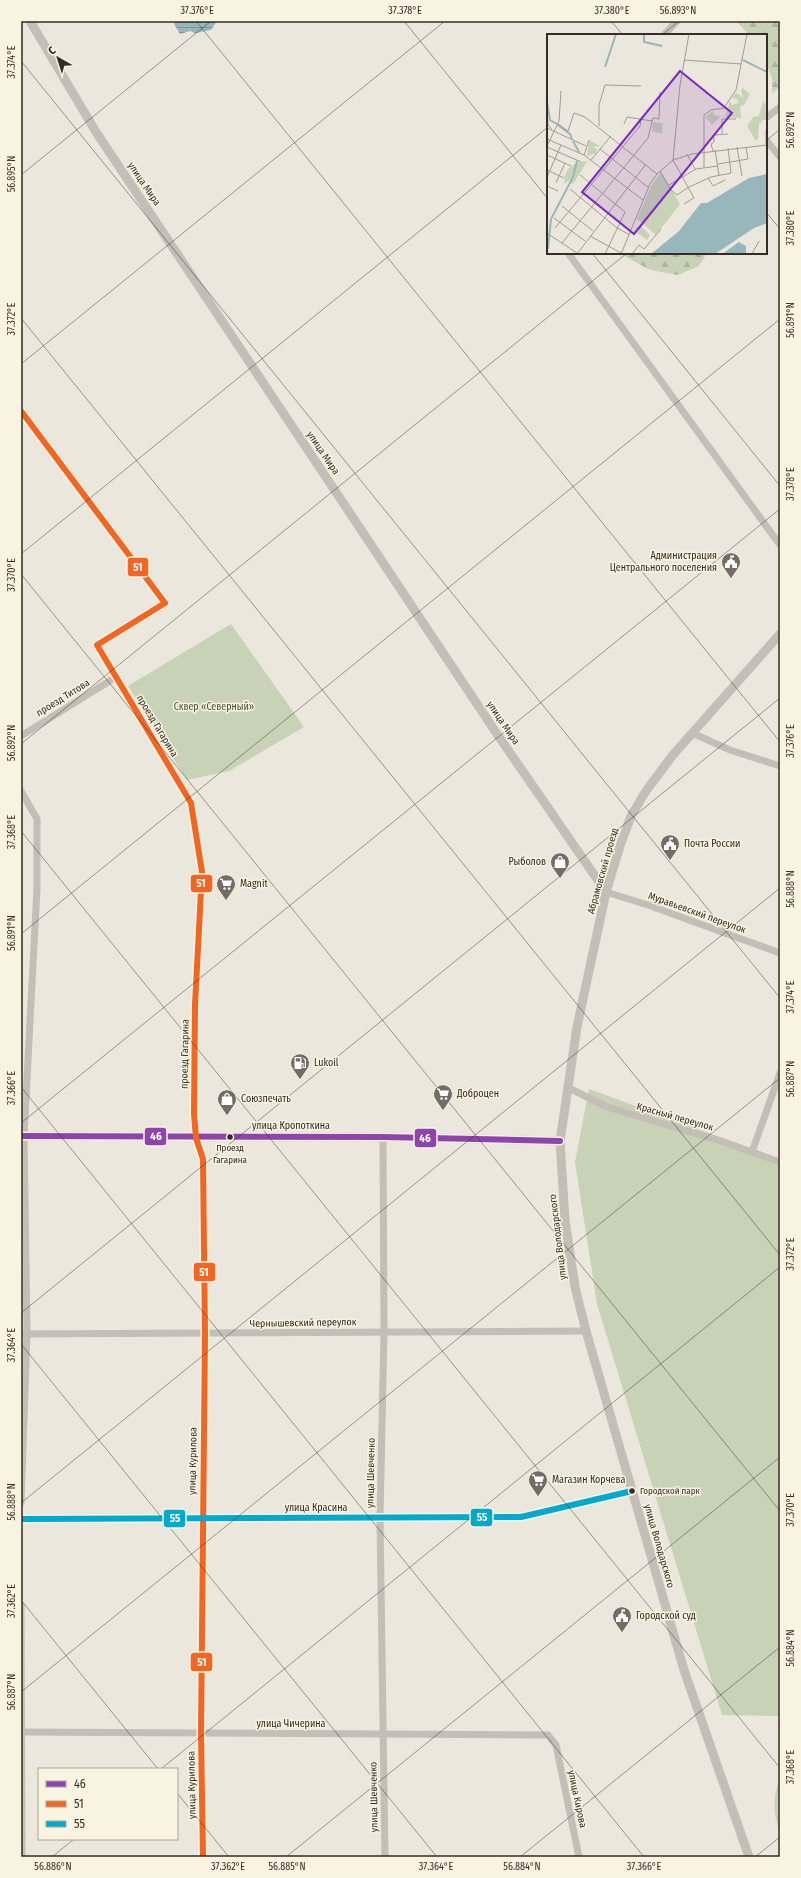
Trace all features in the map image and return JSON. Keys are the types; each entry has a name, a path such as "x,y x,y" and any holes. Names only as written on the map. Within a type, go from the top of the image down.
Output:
{"street":[{"name":"улица Мира","path":"30,21 96,132 486,717 606,892"},
{"path":"665,34 678,21"},
{"path":"767,117 780,107"},
{"path":"767,141 780,157"},
{"path":"569,254 780,545"},
{"name":"проезд Гагарина","path":"21,411 165,603 97,646 190,803 202,872 195,1005 194,1114 196,1138"},
{"name":"Абрамовский проезд","path":"560,1141 567,1087 585,985 606,892 631,816 646,791 692,733 780,634"},
{"name":"проезд Титова","path":"21,736 116,677"},
{"path":"692,733 730,750 780,766"},
{"path":"21,791 37,820 37,888 22,1136 24,1334 21,1503"},
{"name":"Муравьевский переулок","path":"606,892 648,905 780,953"},
{"path":"752,1152 780,1073"},
{"name":"Красный переулок","path":"567,1087 607,1106 658,1124 721,1141 780,1162"},
{"name":"улица Кропоткина","path":"22,1136 196,1138 383,1137 560,1141"},
{"name":"улица Шевченко","path":"383,1137 384,1332 380,1518 382,1734 386,1857"},
{"name":"улица Курилова","path":"196,1138 203,1159 205,1334 201,1734 203,1857"},
{"name":"улица Володарского","path":"560,1141 565,1220 575,1287 586,1331 684,1670 749,1857"},
{"name":"Чернышевский переулок","path":"24,1334 586,1331"},
{"name":"улица Красина","path":"21,1519 521,1517 632,1491"},
{"path":"21,1605 22,1857"},
{"name":"улица Чичерина","path":"21,1732 548,1735 556,1745"},
{"name":"улица Кирова","path":"556,1745 579,1857"}],"green space":[{"path":"736,21 780,21 780,87 772,93 772,78 767,66 767,34 748,34"},
{"path":"621,254 706,254 699,266 678,275 650,270"},
{"name":"Сквер «Северный»","path":"231,624 304,727 229,771 187,780 128,686"},
{"name":"Городской парк","path":"589,1089 780,1159 780,1716 722,1715 597,1304 575,1162"},
{"path":"780,1779 780,1832 774,1806 777,1785"}],"water":[{"path":"175,21 217,21 211,30 195,33 190,31 180,34 174,24"}],"transit line":[{"name":"51","path":"21,411 165,603 97,645 191,803 202,872 195,1005 194,1114 196,1138 203,1159 205,1334 201,1734 203,1857"},
{"name":"46","path":"21,1136 383,1137 560,1141"},
{"name":"55","path":"21,1519 521,1517 632,1491"}],"place":[{"name":"Администрация Центрального поселения","path":"731,579"},
{"name":"Почта России","path":"670,861"},
{"name":"Рыболов","path":"560,879"},
{"name":"Magnit","path":"226,901"},
{"name":"Lukoil","path":"300,1080"},
{"name":"Доброцен","path":"443,1111"},
{"name":"Союзпечать","path":"227,1116"},
{"name":"Проезд Гагарина","path":"230,1137"},
{"name":"Городской парк","path":"632,1491"},
{"name":"Магазин Корчева","path":"538,1497"},
{"name":"Городской суд","path":"622,1633"}]}
